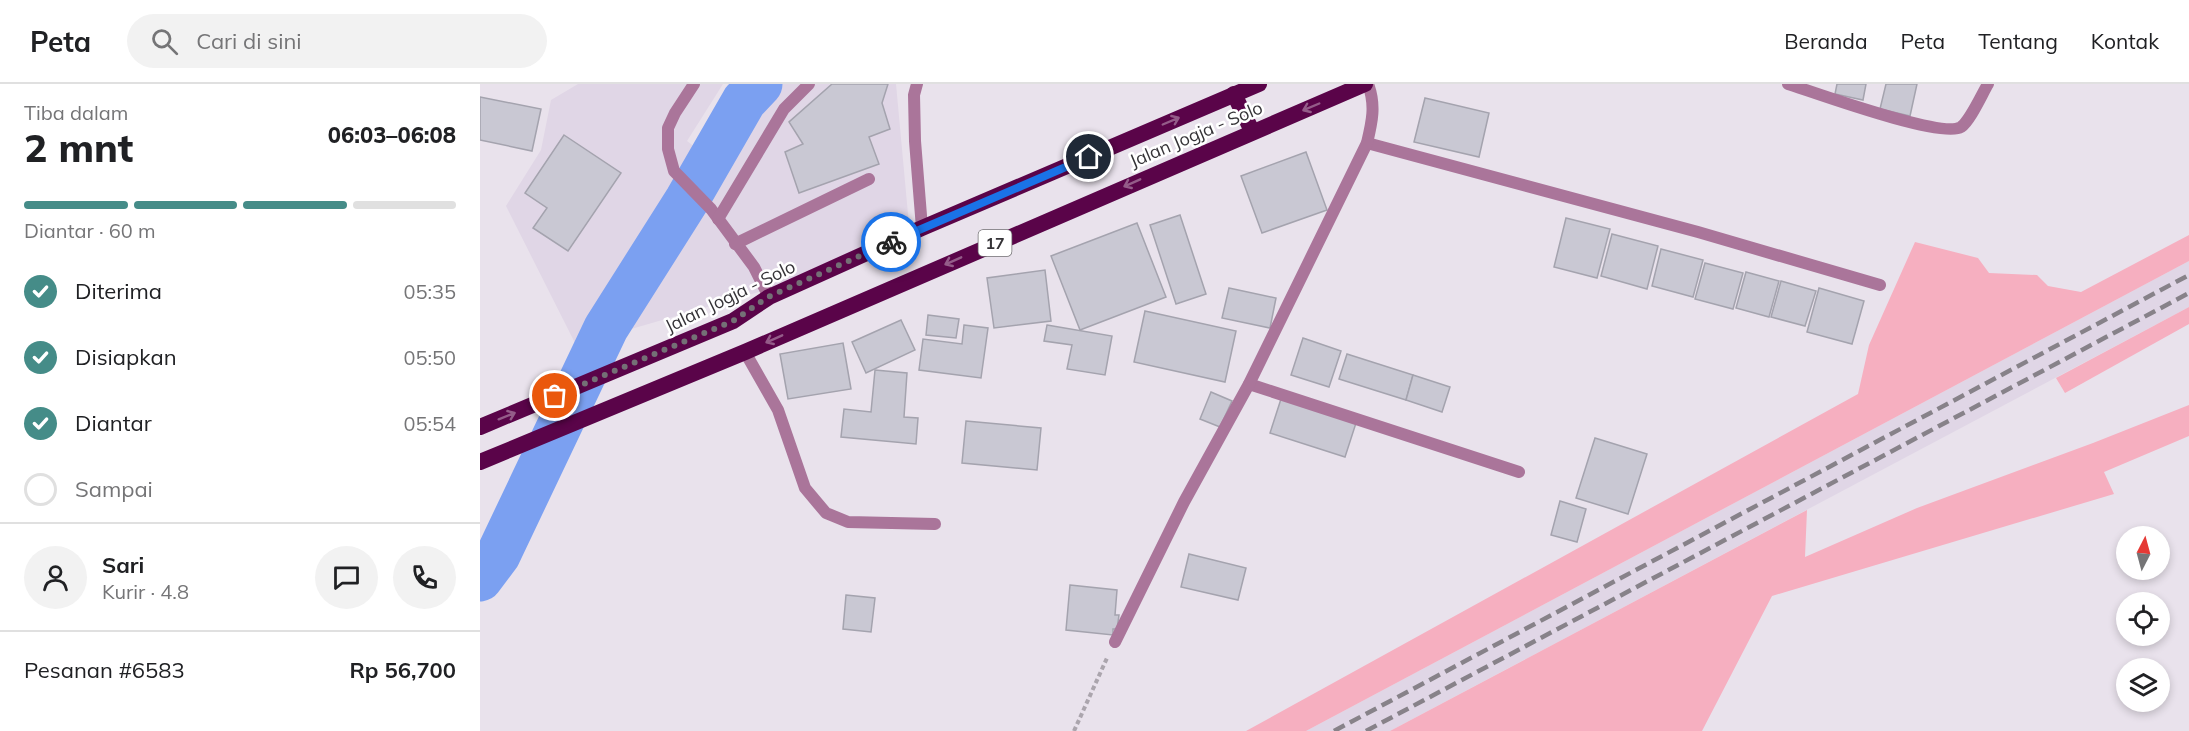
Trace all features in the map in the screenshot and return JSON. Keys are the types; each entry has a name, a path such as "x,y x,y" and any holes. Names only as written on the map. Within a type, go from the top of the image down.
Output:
{"highway":[{"name":"Jalan Jogja - Solo","path":"480,427 733,321 768,297 922,228 1259,84"},
{"name":"Jalan Jogja - Solo","path":"480,462 745,352 1252,131 1366,84"},
{"path":"1234,94 1252,131"}],"street":[{"path":"694,84 668,128 668,149 674,171 715,214 754,267 768,297"},
{"path":"715,214 784,109 809,84"},
{"path":"917,84 914,95 915,141 922,228"},
{"path":"1115,642 1184,502 1249,384 1367,143 1374,116 1372,96 1366,84"},
{"path":"1788,84 1916,124 1952,130 1963,126 1988,84"},
{"path":"1367,143 1698,232 1880,285"},
{"path":"735,244 869,179"},
{"path":"745,352 778,410 806,488 826,513 848,522 935,524"},
{"path":"1249,384 1519,472"}],"path":[{"path":"1074,731 1115,642"}],"shaded area":[{"path":"578,84 723,84 687,141 713,161 758,94 770,84 896,84 909,225 769,289 576,345 506,206 541,150 551,100"},
{"path":"2189,235 2189,261 1306,731 1246,731 1858,394 1869,345 1915,242 1978,258 1989,273 2037,275 2048,286 2081,292"},
{"path":"2189,261 2189,307 1390,731 1306,731"},
{"path":"2189,307 2189,324 2065,393 2056,378"},
{"path":"2189,405 2189,436 2104,472 2114,494 1772,596 1702,731 1390,731 1807,510 1805,557 1917,508"}],"building":[{"path":"832,84 888,84 882,103 890,129 869,137 879,164 799,193 785,152 803,144 789,122"},
{"path":"1837,84 1866,84 1863,100 1835,94"},
{"path":"1886,84 1917,84 1910,116 1880,109"},
{"path":"480,97 541,109 532,151 480,140"},
{"path":"1425,98 1489,113 1479,157 1414,142"},
{"path":"564,135 621,173 568,251 533,228 547,208 525,193"},
{"path":"1306,152 1327,210 1262,233 1241,176"},
{"path":"1180,215 1206,294 1176,304 1150,225"},
{"path":"1566,218 1610,229 1597,278 1554,267"},
{"path":"1137,223 1166,297 1080,330 1051,256"},
{"path":"1612,234 1658,246 1647,289 1601,276"},
{"path":"1661,249 1703,260 1693,297 1652,286"},
{"path":"1705,263 1743,273 1733,309 1695,299"},
{"path":"1045,270 1051,321 994,328 987,278"},
{"path":"1746,272 1779,281 1769,317 1736,308"},
{"path":"1781,281 1816,291 1805,326 1771,317"},
{"path":"1229,288 1276,298 1270,328 1222,318"},
{"path":"1819,288 1864,301 1852,344 1807,332"},
{"path":"1145,311 1236,331 1225,382 1134,362"},
{"path":"928,315 959,319 956,338 926,335"},
{"path":"901,320 915,350 866,373 852,342"},
{"path":"964,325 988,328 981,378 919,370 923,339 962,344"},
{"path":"1047,325 1112,336 1105,375 1067,369 1072,345 1044,341"},
{"path":"1303,338 1341,351 1329,387 1291,375"},
{"path":"843,343 851,389 788,399 780,354"},
{"path":"1347,354 1413,375 1406,400 1339,379"},
{"path":"875,370 907,373 904,417 918,418 916,444 841,437 844,409 871,412"},
{"path":"1413,375 1450,387 1442,412 1406,400"},
{"path":"1211,392 1232,401 1220,427 1200,419"},
{"path":"1281,399 1356,423 1345,457 1270,433"},
{"path":"966,421 1041,428 1037,470 962,463"},
{"path":"1595,438 1647,454 1628,514 1576,498"},
{"path":"1560,501 1586,509 1577,542 1551,535"},
{"path":"1189,554 1246,568 1238,600 1181,587"},
{"path":"1070,585 1117,590 1115,615 1119,615 1117,629 1113,629 1113,635 1066,630"},
{"path":"846,595 875,598 871,632 843,629"}],"waterway":[{"path":"480,579 498,555 606,328 687,200 744,101 760,84"}],"railway":[{"path":"1334,731 2189,275"},
{"path":"1366,731 2189,293"}],"way so far":[{"path":"555,396 733,321 768,297 891,242"}],"route":[{"path":"891,242 1089,157"}]}
